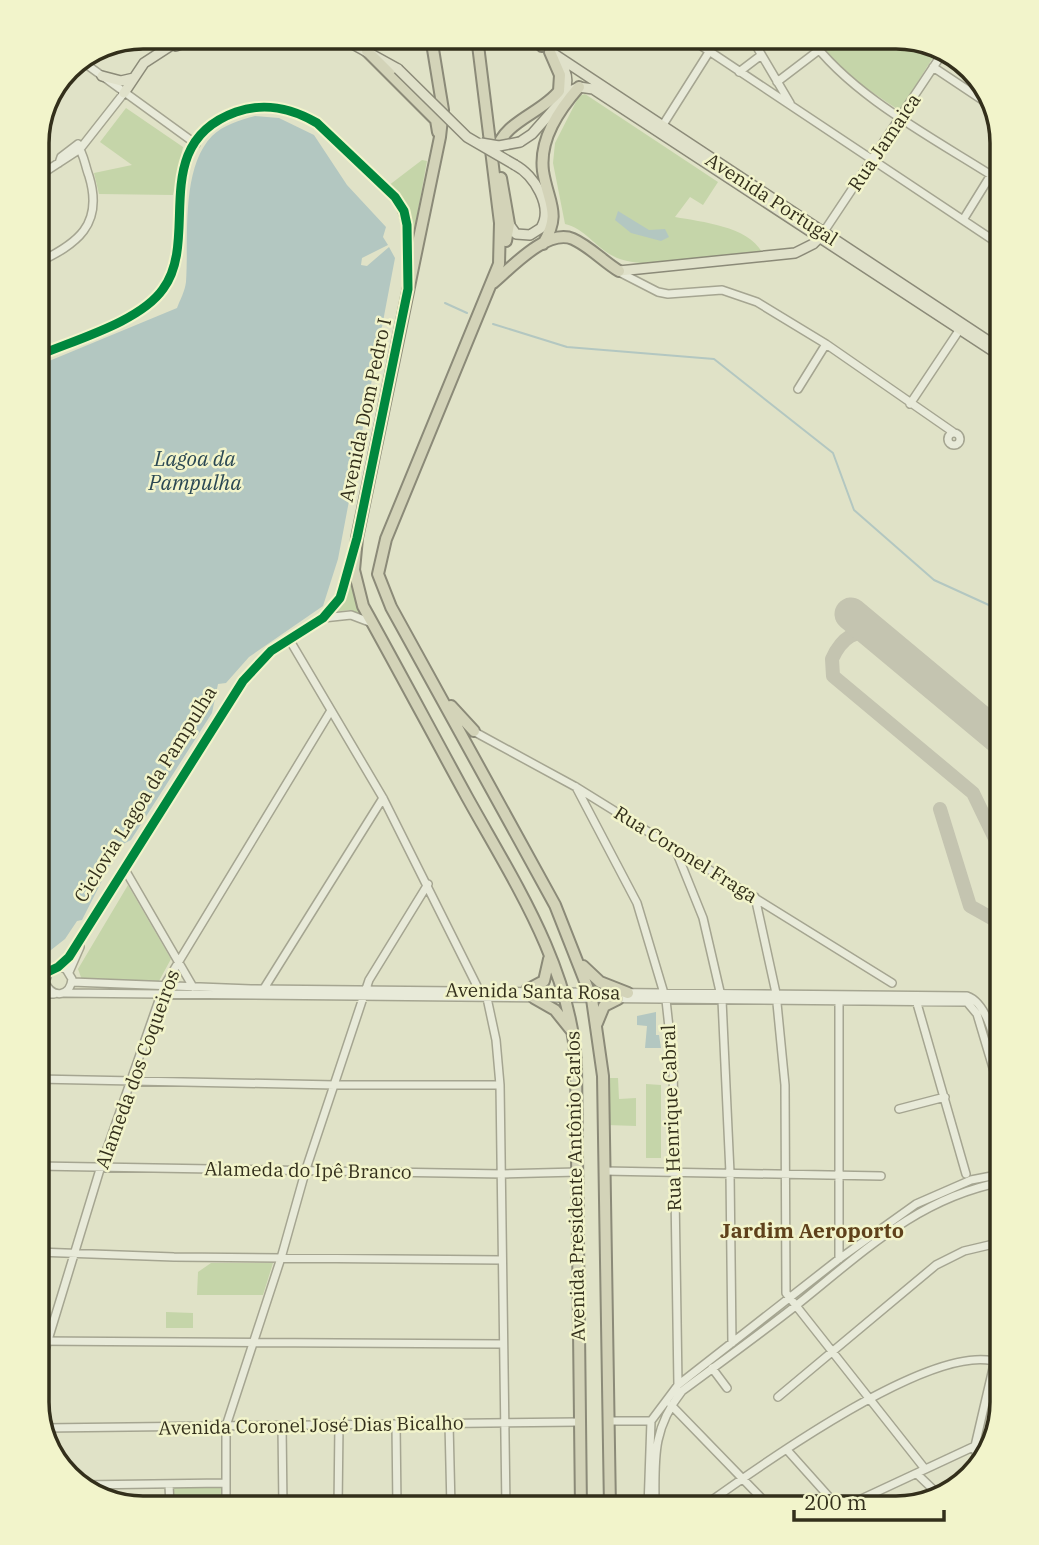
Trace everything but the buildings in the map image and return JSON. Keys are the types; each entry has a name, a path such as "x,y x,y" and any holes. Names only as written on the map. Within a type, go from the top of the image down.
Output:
{"highway":[{"name":"Avenida Dom Pedro I","path":"357,538 440,137 443,110 433,49"},
{"path":"478,49 500,223 499,264"},
{"path":"497,150 503,134 545,105 559,91 562,83 546,49"},
{"path":"367,51 436,120 440,137"},
{"path":"480,61 509,224 491,284"},
{"path":"543,244 554,218 543,169 544,149 551,127 579,87"},
{"path":"491,284 543,244 561,237 575,240 619,271"},
{"name":"Avenida Presidente Antônio Carlos","path":"491,284 378,564 381,583 443,699 458,724 472,735 555,905 591,995 603,1076 610,1496"},
{"name":"Avenida Presidente Antônio Carlos","path":"357,538 355,582 373,623 496,849 566,994 574,1034 579,1172 581,1496"},
{"path":"443,699 472,735"},
{"path":"549,956 549,968 544,981 531,994 555,1010 574,1034"},
{"path":"577,957 600,982 623,996 601,1010 597,1026"}],"main road":[{"path":"124,93 134,78 162,49"},
{"path":"102,76 121,81 134,78 161,55 174,49"},
{"path":"363,49 398,69 467,136 525,170 536,184 545,219 538,231 527,235 516,234 509,224"},
{"name":"Avenida Portugal","path":"545,49 660,129 990,346"},
{"path":"549,52 567,74 568,84 553,110"},
{"path":"467,136 499,146 520,142 532,134 570,91 579,87"},
{"name":"Avenida Portugal","path":"579,87 593,89 660,129"},
{"path":"619,271 795,253 822,236"}],"street":[{"path":"705,49 990,238"},
{"path":"757,49 794,109"},
{"path":"767,90 819,50 855,84 990,174"},
{"path":"660,129 709,52"},
{"path":"739,72 760,56"},
{"name":"Rua Jamaica","path":"822,236 938,59"},
{"path":"89,67 196,144"},
{"path":"933,67 977,97"},
{"path":"49,169 79,147 124,93"},
{"path":"49,351 139,311 162,291 174,267 183,172 196,144 228,115 254,108 293,110 317,123 395,197 404,211 408,247 408,289"},
{"path":"49,257 80,238 90,220 93,189 79,147"},
{"path":"963,220 990,177"},
{"path":"619,271 657,292 668,295 714,290 740,295 826,344 953,432"},
{"path":"910,404 962,327"},
{"path":"798,388 826,344"},
{"path":"49,971 69,957 226,704 252,670 289,639 323,618 340,598 357,538"},
{"path":"323,618 351,615 373,623"},
{"path":"289,639 383,798 479,990"},
{"name":"Alameda dos Coqueiros","path":"49,1338 102,1166 163,990 177,960 330,712"},
{"name":"Rua Coronel Fraga","path":"472,735 576,787 892,983"},
{"name":"Rua Henrique Cabral","path":"576,787 637,902 665,996 673,1065 678,1385"},
{"path":"262,992 383,798"},
{"path":"673,846 703,918 721,996 730,1173 732,1343"},
{"path":"124,869 193,987"},
{"path":"226,1496 226,1426 281,1258 306,1169 373,971 428,884"},
{"path":"755,897 777,996 785,1085 785,1286 788,1298 925,1469"},
{"path":"49,994 64,993 72,982 69,972 92,922"},
{"path":"58,967 69,972"},
{"name":"Avenida Santa Rosa","path":"72,982 163,990 193,987 363,997 487,998 531,994"},
{"path":"49,987 55,994"},
{"name":"Avenida Santa Rosa","path":"64,993 366,989 623,996 916,999"},
{"name":"Avenida Santa Rosa","path":"777,996 839,1001 967,996 977,1002 981,1014"},
{"path":"487,998 496,1040 500,1085 506,1496"},
{"path":"916,999 966,1174"},
{"path":"839,1001 839,1259"},
{"path":"981,1014 990,1038"},
{"path":"981,1014 990,1050"},
{"path":"49,1079 335,1085 500,1085"},
{"path":"900,1110 946,1097"},
{"name":"Alameda do Ipê Branco","path":"49,1166 503,1174 579,1172"},
{"path":"604,1171 881,1176"},
{"path":"648,1496 651,1421 665,1398 678,1385 839,1259 916,1204 971,1180 990,1176"},
{"path":"655,1496 658,1432 671,1405 682,1391 883,1236 948,1196 990,1185"},
{"path":"778,1397 936,1265 964,1251 990,1245"},
{"path":"49,1252 502,1260"},
{"path":"49,1341 503,1344"},
{"path":"718,1496 868,1397 955,1364 990,1362"},
{"path":"712,1368 726,1388"},
{"path":"976,1451 990,1392"},
{"path":"671,1405 758,1496"},
{"path":"608,1421 651,1421"},
{"name":"Avenida Coronel José Dias Bicalho","path":"53,1428 579,1422"},
{"path":"449,1423 451,1496"},
{"path":"396,1424 397,1496"},
{"path":"282,1425 283,1496"},
{"path":"338,1425 338,1496"},
{"path":"869,1496 978,1446"},
{"path":"788,1451 829,1496"},
{"path":"916,1474 932,1489"},
{"path":"100,1485 225,1483"},
{"path":"169,1484 170,1496"}],"green space":[{"path":"824,49 902,49 933,57 900,111 832,60"},
{"path":"585,94 718,182 703,205 690,197 675,217 710,223 735,231 755,243 762,252 669,264 632,262 617,258 579,230 565,224 553,163 555,143 579,96"},
{"path":"126,108 183,147 173,195 99,194 94,173 132,165 100,142"},
{"path":"422,160 427,161 412,243 409,242 400,211 384,189"},
{"path":"348,579 362,615 350,610 332,612"},
{"path":"128,885 171,959 159,981 82,980 78,969"},
{"path":"606,1078 618,1078 619,1099 636,1098 636,1126 607,1125"},
{"path":"646,1084 661,1085 661,1158 646,1158"},
{"path":"211,1263 273,1263 263,1295 197,1295 198,1272"},
{"path":"166,1312 193,1313 193,1328 166,1328"},
{"path":"222,1487 222,1496 174,1496 174,1488"}],"water":[{"name":"Lagoa da Pampulha","path":"255,116 279,118 314,135 347,185 386,227 383,237 388,245 362,258 361,265 367,266 389,247 395,258 338,559 323,606 249,657 226,683 218,684 212,713 131,840 115,848 115,855 82,920 77,921 65,939 49,952 49,361 177,308 186,282 188,206 195,167 212,136 232,123"},
{"path":"618,211 649,230 665,229 669,237 661,241 631,233 615,220"},
{"path":"656,1012 656,1035 659,1035 661,1048 645,1048 647,1026 637,1025 637,1016"}],"waterway":[{"path":"445,303 467,313"},
{"path":"493,324 567,347 714,359 833,453 854,510 934,580 990,606"}],"taxiway":[{"path":"878,636 863,633 845,640 832,659 833,676 973,793 990,828"},
{"path":"940,809 970,906 990,917"}],"runway":[{"path":"851,614 990,730"}],"cycle path":[{"name":"Ciclovia Lagoa da Pampulha","path":"49,351 123,320 152,301 163,289 173,268 178,244 180,193 192,146 209,127 236,112 257,107 278,108 317,123 395,197 404,211 407,225 408,289 357,538 340,598 323,618 271,651 243,681 69,957 49,971"}],"district":[{"name":"Jardim Aeroporto","path":"812,1230"}]}
